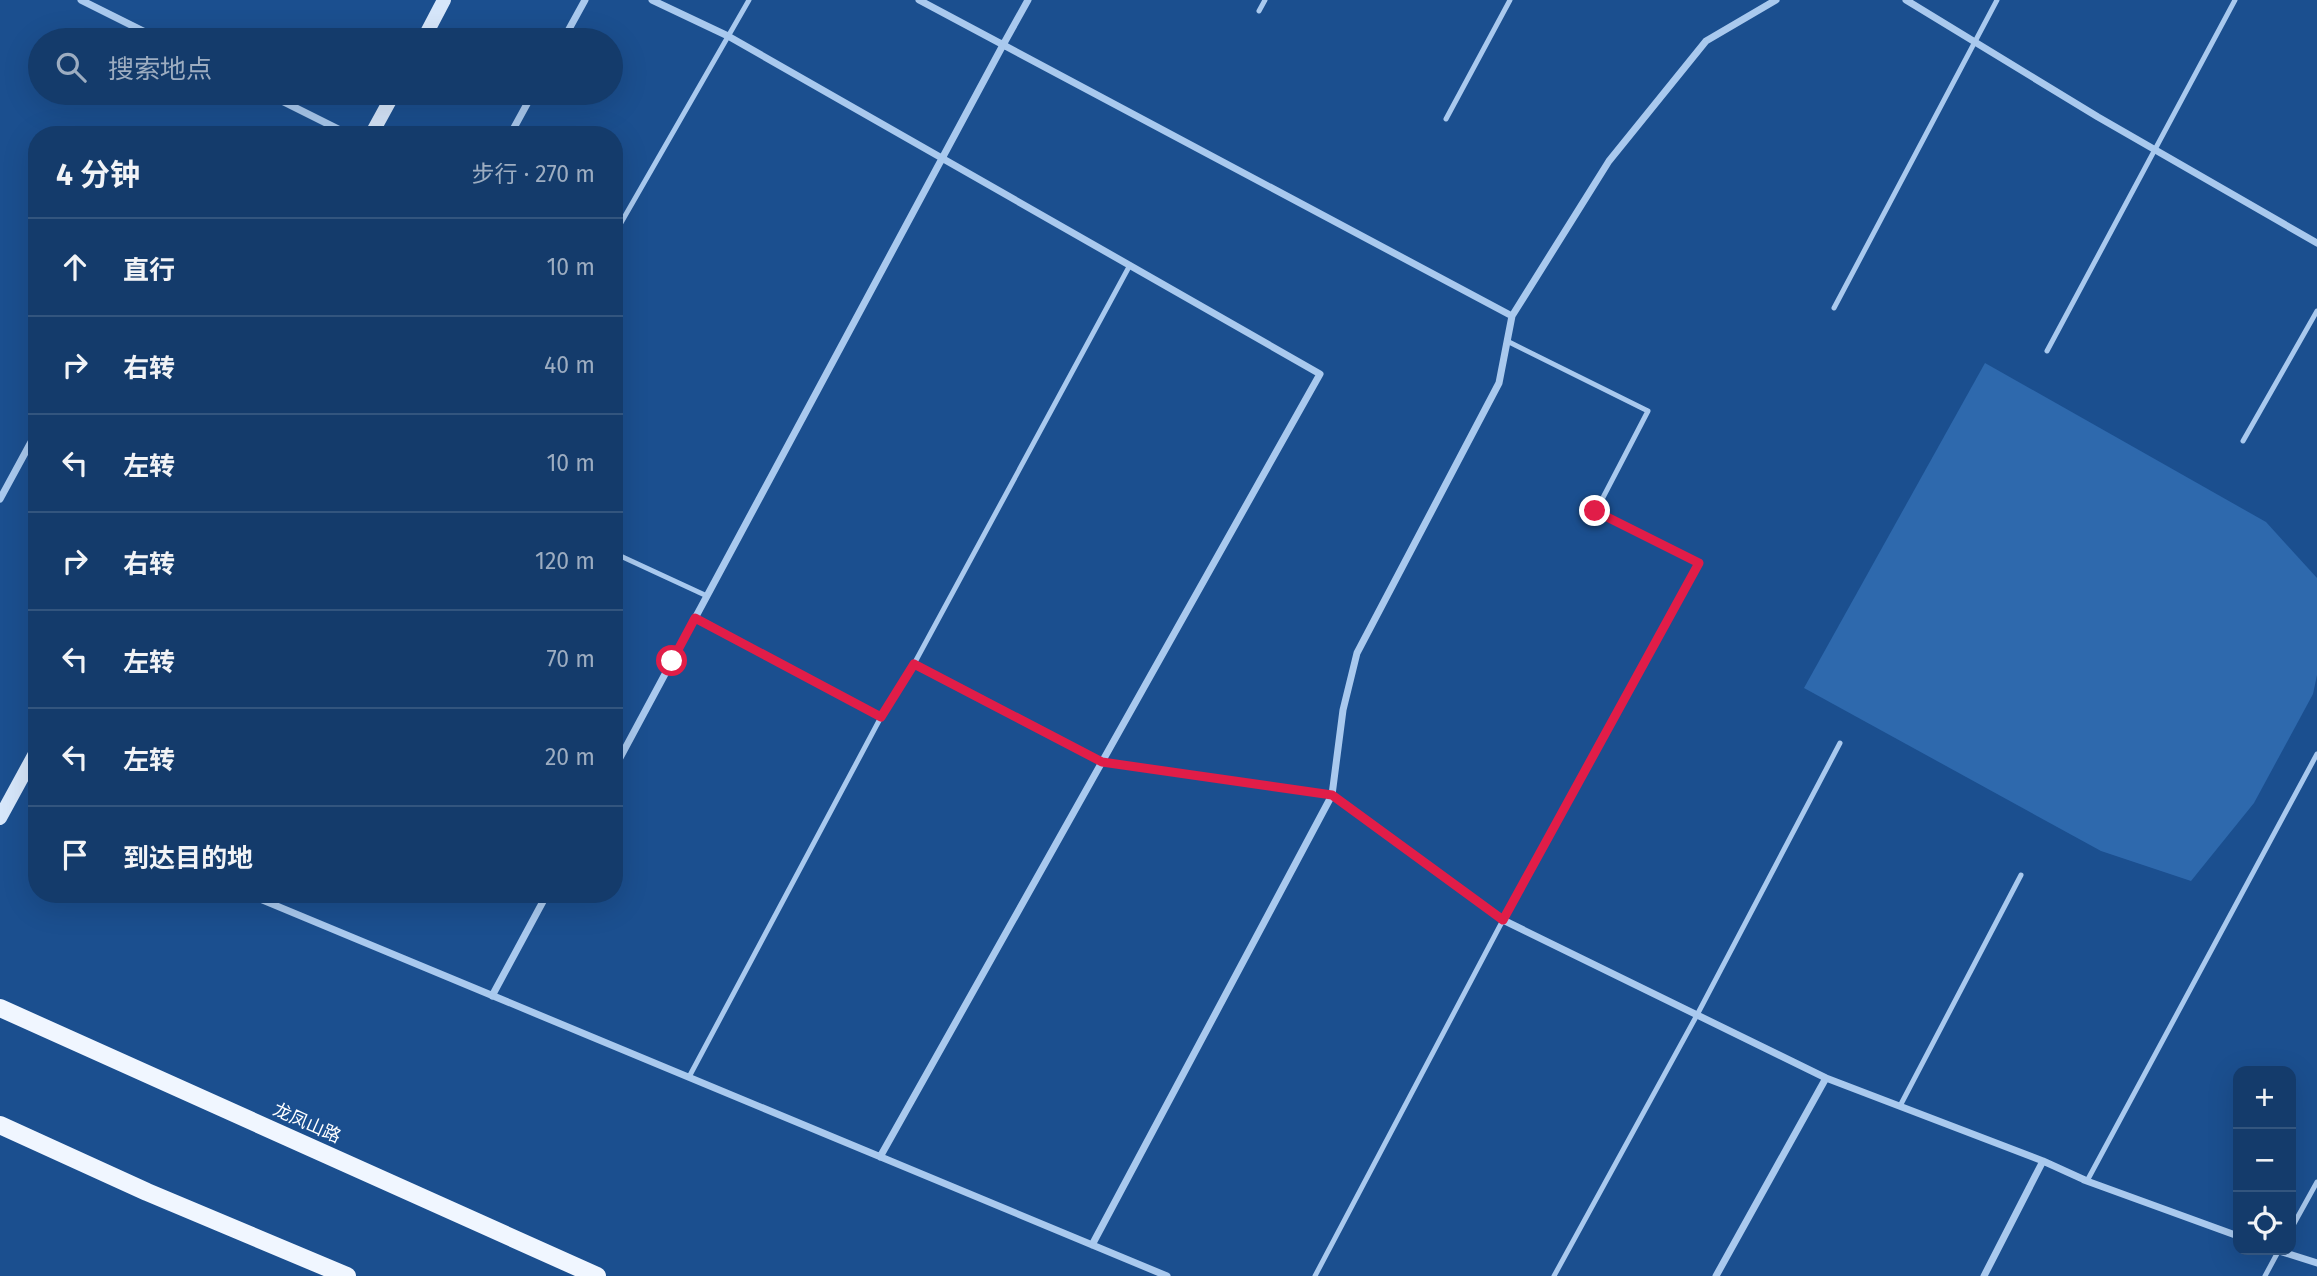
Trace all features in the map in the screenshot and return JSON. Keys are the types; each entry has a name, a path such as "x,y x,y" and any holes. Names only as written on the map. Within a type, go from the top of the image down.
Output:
{"main road":[{"path":"429,28 444,0"},
{"path":"376,126 387,105"},
{"path":"0,818 28,767"},
{"name":"龙凤山路","path":"0,1008 597,1276"},
{"path":"0,1125 147,1192 346,1276"}],"street":[{"path":"81,0 137,28"},
{"path":"570,28 585,0"},
{"path":"652,0 729,36 1320,374 880,1157"},
{"path":"919,0 1512,316"},
{"path":"707,596 1028,0"},
{"path":"1092,1245 1332,795 1343,710 1357,653 1499,383 1512,316 1609,161 1706,41 1776,0"},
{"path":"1906,0 2317,243"},
{"path":"290,105 332,126"},
{"path":"515,126 526,105"},
{"path":"0,499 28,448"},
{"path":"623,752 695,618"},
{"path":"1332,795 1503,920 1826,1078 2043,1161 2087,1181 2233,1234"},
{"path":"270,903 1167,1276"},
{"path":"492,996 542,903"},
{"path":"1716,1276 1826,1078"},
{"path":"1984,1276 2043,1161"},
{"path":"2292,1255 2317,1264"}],"lane":[{"path":"623,219 749,0"},
{"path":"1259,11 1265,0"},
{"path":"1446,119 1510,0"},
{"path":"1834,308 1997,0"},
{"path":"2047,351 2235,0"},
{"path":"689,1077 881,717 914,664 1130,265"},
{"path":"2243,441 2317,311"},
{"path":"1315,1276 1503,920 1699,563 1595,511 1648,411 1507,341"},
{"path":"623,557 707,596 695,618 881,717"},
{"path":"914,664 1102,762 1332,795"},
{"path":"1554,1276 1697,1015 1840,743"},
{"path":"2087,1181 2317,754"},
{"path":"1900,1106 2021,875"},
{"path":"2296,1220 2317,1182"},
{"path":"2265,1276 2276,1255"}],"shaded area":[{"path":"1985,363 2266,522 2317,578 2317,675 2313,694 2254,803 2191,881 2101,851 1804,688"}],"route":[{"path":"672,661 695,618 881,717 914,664 1102,762 1332,795 1503,920 1699,563 1595,511"}]}
